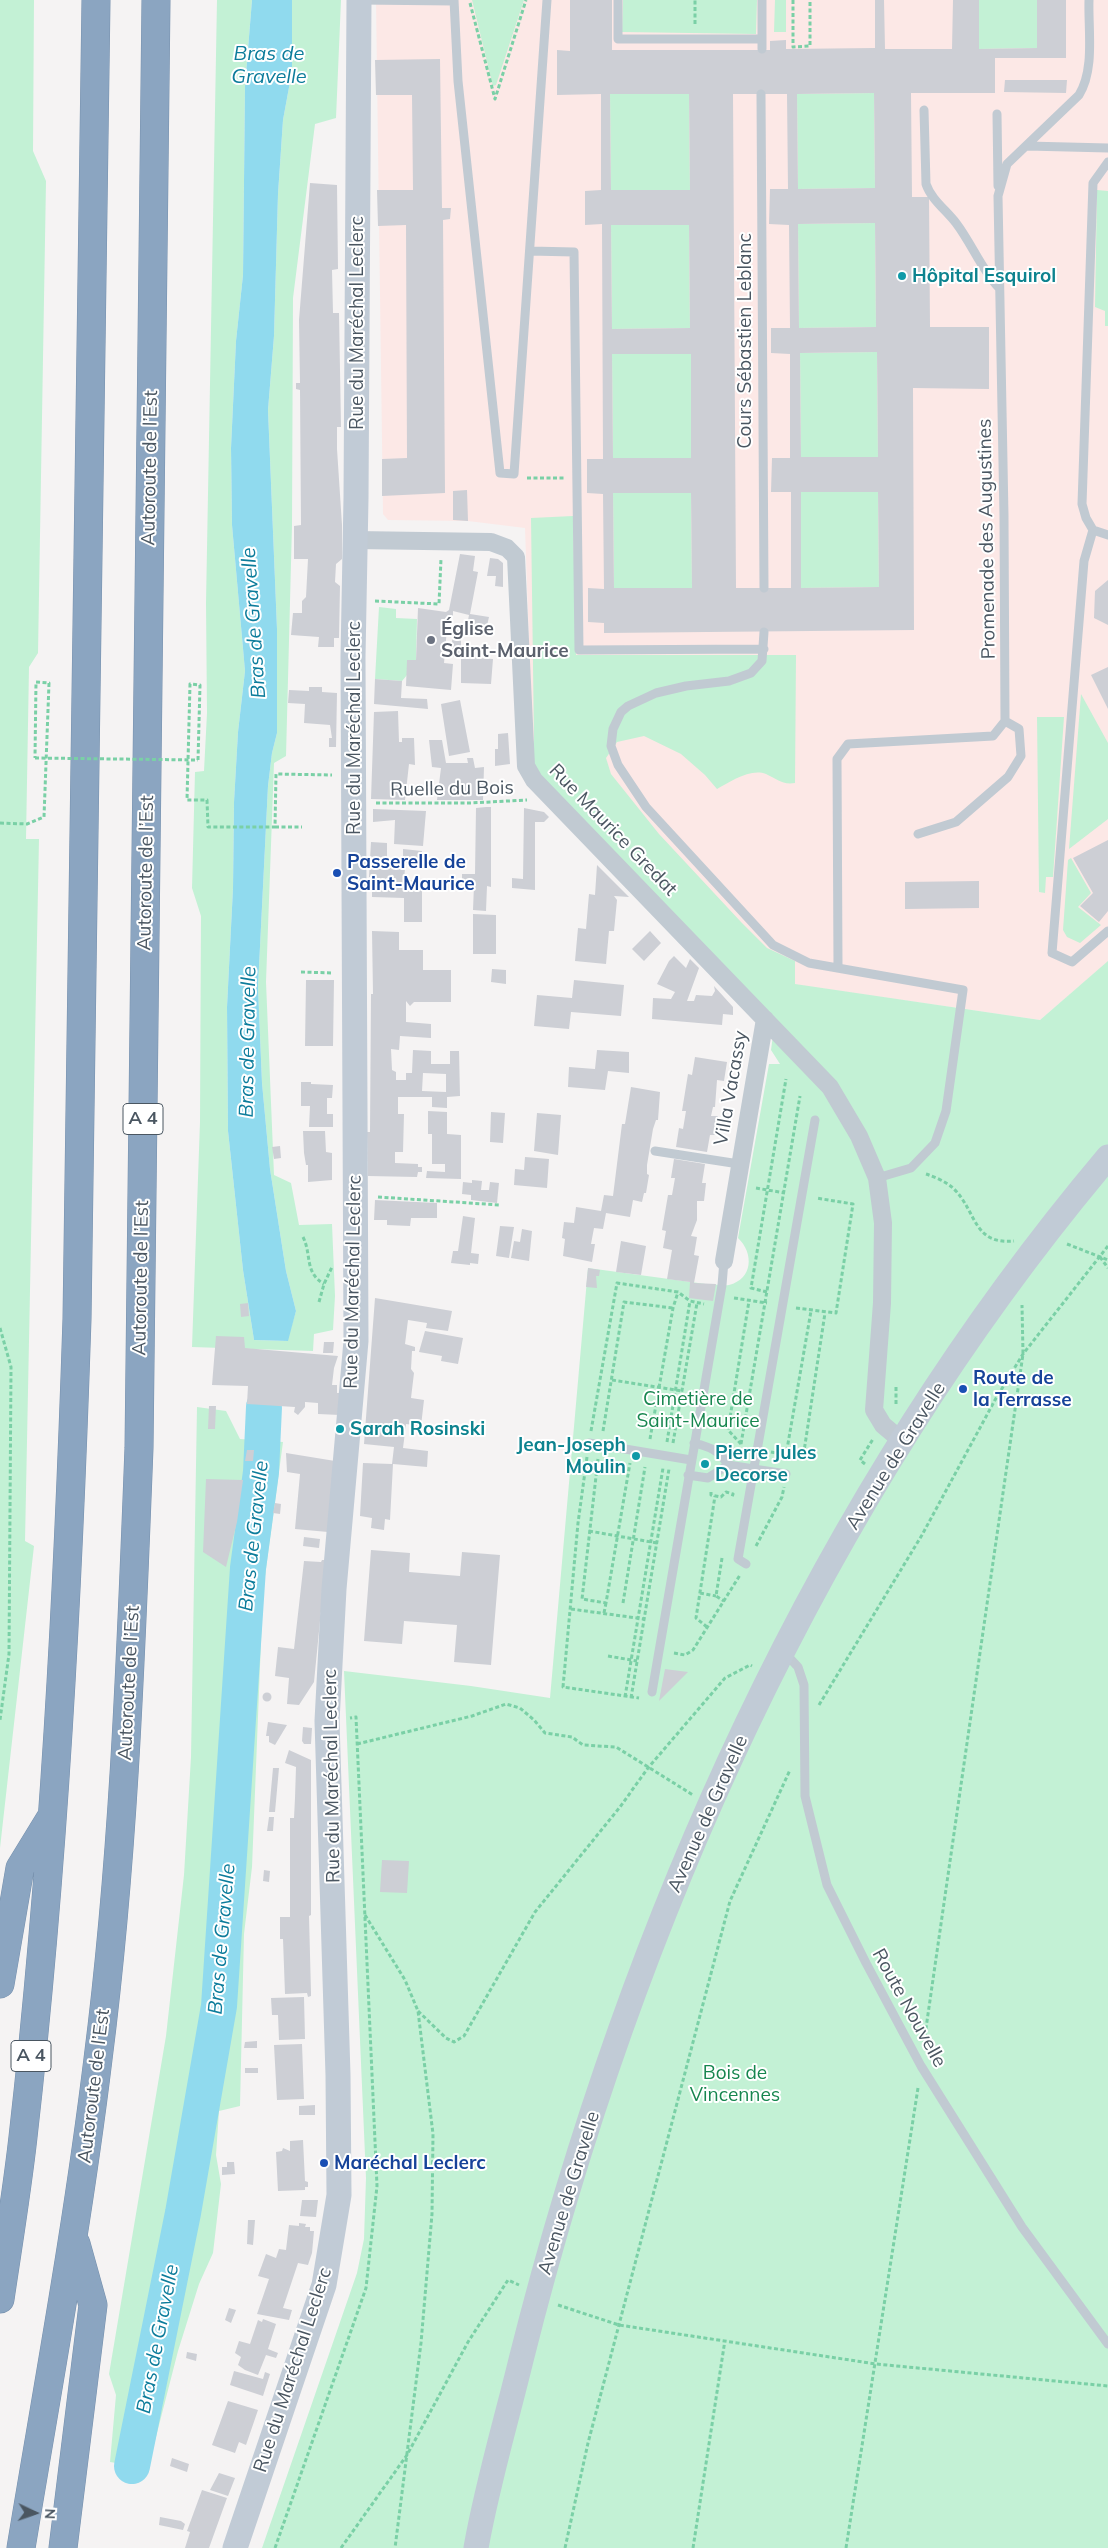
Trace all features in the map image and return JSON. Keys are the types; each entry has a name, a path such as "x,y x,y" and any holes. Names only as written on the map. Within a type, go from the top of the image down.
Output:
{"highway":[{"name":"A 4","path":"0,2299 23,2138 53,1813 70,1535 77,1319 96,0"},
{"name":"Autoroute de l’Est","path":"21,2548 74,2236 99,2057 114,1902 130,1685 139,1448 156,0"},
{"path":"0,1984 20,1868 53,1813"},
{"path":"63,2548 93,2305 74,2236"}],"street":[{"name":"Rue du Maréchal Leclerc","path":"235,2548 324,2286 339,2195 338,2075 327,1721 334,1589 356,1341 353,775 359,0"},
{"name":"Rue Maurice Gredat","path":"356,540 499,543 516,557 526,766 534,780 765,1019"},
{"name":"Villa Vacassy","path":"724,1261 765,1019"},
{"path":"765,1019 830,1087 859,1136 877,1178 883,1223 884,1261 874,1410 883,1425 902,1441"},
{"name":"Avenue de Gravelle","path":"476,2548 552,2301 564,2201 654,1937 710,1804 782,1650 902,1441 1000,1297 1043,1238 1108,1157"}],"lane":[{"path":"359,0 454,0 458,81 500,473 514,474 548,0"},
{"path":"618,0 618,39 761,39"},
{"path":"762,0 762,49"},
{"name":"Promenade des Augustines","path":"1005,721 1004,516 998,196 1007,164 1079,95 1085,85 1088,70 1089,0"},
{"name":"Cours Sébastien Leblanc","path":"761,94 764,588"},
{"path":"924,110 926,184 929,194 957,224 987,275 1000,288"},
{"path":"997,114 998,196"},
{"path":"1027,146 1108,148"},
{"path":"1108,162 1093,183 1082,504 1086,518 1093,530 1108,535"},
{"path":"530,251 574,252 579,650 764,649"},
{"path":"1093,530 1084,561 1052,953 1072,962 1108,931"},
{"path":"764,632 762,660 756,669 743,677 663,692 628,706 616,720 611,746 618,765 646,807 773,945 809,963 963,990 946,1111 934,1143 911,1168 877,1178"},
{"path":"838,967 837,759 848,744 993,736 1005,721 1019,729 1021,756 1008,777 956,822 918,834"},
{"path":"746,1564 738,1560 753,1469 759,1450 815,1120"},
{"name":"Villa Vacassy","path":"655,1151 739,1164"},
{"path":"652,1692 718,1307 724,1261"},
{"path":"589,1443 691,1460"},
{"path":"694,1443 713,1448 722,1454 728,1465"},
{"path":"688,1475 708,1478 728,1465 786,1474"},
{"name":"Route Nouvelle","path":"782,1650 798,1667 804,1685 805,1796 827,1885 921,2066 1022,2227 1108,2344"}],"path":[{"path":"470,0 495,99 526,0"},
{"path":"695,0 695,39"},
{"path":"793,0 793,47 810,46 810,0"},
{"path":"514,474 526,478 577,478"},
{"path":"379,601 439,604 442,542"},
{"path":"0,823 27,824 44,817 49,683 36,682 35,758 198,760 200,685 190,684 187,800 207,800 208,827 302,827"},
{"path":"275,827 276,774 353,775"},
{"name":"Ruelle du Bois","path":"353,803 510,802 550,796"},
{"path":"301,972 332,973"},
{"path":"767,1292 751,1288 786,1079"},
{"path":"741,1444 800,1096"},
{"path":"911,1168 934,1176 953,1189 982,1234 993,1241 1006,1242 1043,1238 1065,1243 1108,1260"},
{"path":"355,1196 500,1205"},
{"path":"836,1313 853,1204"},
{"path":"303,1237 308,1246 307,1264 312,1275 324,1284"},
{"path":"565,2548 588,2444 730,1901 819,1705 922,1535 995,1400 1023,1354 1108,1246"},
{"path":"1100,1256 1108,1268"},
{"path":"319,1302 324,1284 332,1268 331,1260"},
{"path":"652,1692 645,1699 563,1687 578,1523 589,1443 617,1283 678,1292 690,1301 718,1307"},
{"path":"846,2548 921,2066 1023,1354 1022,1300 1016,1308"},
{"path":"631,1698 657,1544 676,1390 690,1301"},
{"path":"749,1301 728,1430 741,1444 753,1452 759,1450 786,1455 811,1311"},
{"path":"606,1603 582,1599 600,1445 624,1302 673,1308"},
{"path":"625,1697 650,1542 682,1391 697,1303"},
{"path":"0,1328 11,1367 9,1654 0,1720"},
{"path":"612,1380 682,1391"},
{"path":"604,1613 630,1463"},
{"path":"711,1486 711,1495 721,1497 726,1492 733,1494 731,1503"},
{"path":"707,1627 696,1618 716,1496"},
{"path":"589,1531 657,1544"},
{"path":"716,1596 724,1549"},
{"path":"700,1593 716,1596 724,1601"},
{"path":"571,1609 644,1619"},
{"path":"608,1656 637,1661"},
{"path":"418,2011 446,2038 454,2042 464,2036 535,1912 620,1807 648,1768 725,1678 750,1665 757,1668"},
{"path":"357,1744 472,1716 506,1704 520,1708 545,1733 572,1737 584,1745 616,1747 696,1797"},
{"path":"364,1915 405,1980 418,2011 433,2134 432,2214 421,2343 396,2548"},
{"path":"341,2548 406,2455 468,2342 508,2280 552,2301 619,2325 876,2364 1108,2386"},
{"path":"693,2548 724,2340"}],"shaded area":[{"path":"376,0 1108,0 1108,962 1040,1020 743,977 533,756 525,528 468,521 388,520 383,514"}],"green space":[{"path":"0,0 34,0 33,151 46,181 38,653 29,667 26,839 39,839 25,1541 34,1546 0,1848"},
{"path":"217,0 252,0 245,86 243,275 236,341 231,448 232,525 245,671 238,732 234,802 233,888 227,1007 228,1131 243,1270 254,1340 287,1341 296,1311 286,1271 270,1169 262,1083 258,987 268,786 272,753 277,733 277,629 268,410 274,336 278,194 283,120 292,71 292,0 341,0 336,118 315,124 293,298 292,525 286,756 274,763 266,982 274,1175 291,1183 299,1225 332,1224 335,1296 333,1330 314,1334 313,1351 192,1347 200,1122 201,916 192,888 195,772 204,771 207,713 206,603"},
{"path":"472,0 524,0 496,85 493,86"},
{"path":"623,0 757,0 756,34 622,32"},
{"path":"775,0 786,0 786,32 774,32"},
{"path":"979,0 1037,0 1037,48 979,49"},
{"path":"874,93 875,188 798,189 797,94"},
{"path":"610,94 689,94 690,190 611,190"},
{"path":"1097,190 1108,191 1108,326 1105,326 1105,311 1095,307"},
{"path":"875,223 876,327 799,328 798,224"},
{"path":"611,225 689,225 690,328 612,329"},
{"path":"877,352 878,457 801,457 800,353"},
{"path":"612,354 691,354 691,458 613,458"},
{"path":"801,492 878,492 879,587 801,588"},
{"path":"613,493 691,493 692,588 614,588"},
{"name":"Bois de Vincennes","path":"573,516 576,655 796,655 795,783 783,782 766,774 753,773 740,777 717,789 705,775 681,754 644,736 617,742 606,758 611,774 659,834 767,948 795,961 795,984 1040,1020 1108,961 1108,2548 262,2548 357,2273 364,2239 366,2178 344,1671 471,1686 550,1698 588,1268 713,1285 729,1285 743,1277 747,1271 749,1258 747,1251 738,1238 769,1064 780,1064 771,1050 774,1028 526,766 534,740 531,518"},
{"path":"379,607 396,609 396,618 417,619 416,660 407,660 407,675 402,681 375,679"},
{"path":"1081,694 1108,743 1108,819 1069,849"},
{"path":"1037,717 1064,717 1053,877 1046,877 1045,893 1039,892"},
{"path":"1071,858 1091,893 1078,907 1101,925 1080,943 1067,937 1063,930 1068,860"},
{"path":"197,1407 226,1411 240,1439 283,1442 263,1591 252,1867 244,1934 240,2106 219,2111 216,2155 221,2184 213,2253 199,2284 178,2351 148,2468 110,2462 116,2395 109,2374 166,2036 184,1875 191,1757"}],"water":[{"name":"Bras de Gravelle","path":"252,0 292,0 292,71 283,120 278,194 274,336 268,410 277,629 277,733 272,753 268,786 258,987 262,1083 270,1169 286,1271 296,1311 288,1341 254,1340 243,1270 228,1131 227,1007 233,888 234,802 238,732 245,671 232,525 231,448 236,341 243,275 245,86"}],"building":[{"name":"Hôpital Esquirol","path":"570,0 612,0 612,50 770,50 770,41 786,40 786,49 875,48 875,0 884,0 885,49 952,49 953,0 979,0 979,49 1037,48 1037,0 1066,0 1066,58 995,58 995,93 911,93 912,197 929,197 930,327 989,327 989,389 913,388 914,630 604,633 604,623 588,622 588,588 604,589 603,494 587,493 587,459 603,459 602,224 585,225 585,191 601,190 601,94 557,95 557,50 570,51","holes":["874,93 875,188 798,189 797,94","610,94 689,94 690,190 611,190","733,94 787,94 788,189 770,189 769,224 789,225 790,328 771,328 771,353 790,354 790,458 772,458 771,492 791,492 791,588 736,588","875,223 876,327 799,328 798,224","611,225 689,225 690,328 612,329","877,352 878,457 801,457 800,353","612,354 691,354 691,458 613,458","801,492 878,492 879,587 801,588","613,493 691,493 692,588 614,588"]},
{"path":"440,59 442,208 451,208 450,219 443,220 445,493 382,496 382,459 407,458 406,225 378,226 377,190 413,190 412,95 376,95 375,60"},
{"path":"1005,80 1067,80 1066,93 1004,92"},
{"path":"310,183 337,185 338,269 332,270 333,313 339,313 341,427 337,427 337,449 342,525 342,559 336,564 335,582 340,586 339,638 334,638 334,647 318,647 319,637 291,635 293,613 302,613 302,601 306,597 308,559 294,559 294,526 301,525 300,390 296,389 296,383 300,383 299,320"},
{"path":"467,490 468,521 453,520 453,491"},
{"name":"Église Saint-Maurice","path":"460,554 475,556 473,571 478,572 470,614 489,617 485,634 466,631 469,615 453,611 453,616 448,617 444,663 453,664 451,690 406,686 407,660 416,660 418,608 446,612 449,610"},
{"path":"490,558 498,559 503,563 503,587 495,586 496,576 487,576"},
{"path":"1108,580 1108,625 1094,618 1095,591"},
{"path":"453,629 461,631 461,651 478,652 477,658 493,659 491,684 461,683 461,657 451,657"},
{"path":"1108,667 1108,709 1091,675"},
{"path":"375,679 402,681 401,698 427,699 428,709 374,704"},
{"path":"309,687 322,687 322,692 337,693 336,747 329,747 329,738 332,738 330,725 304,723 305,704 288,703 289,690 309,691"},
{"path":"460,700 470,752 449,756 441,704"},
{"path":"398,711 399,742 402,742 402,738 414,738 415,765 409,764 405,800 371,799 374,712"},
{"path":"508,733 510,764 495,766 495,749 498,749 498,734"},
{"path":"429,740 442,740 446,763 468,763 467,758 473,758 475,768 484,767 483,800 437,800 441,768 432,767"},
{"path":"491,807 491,887 487,886 486,911 473,910 474,885 462,884 462,874 475,874 476,808"},
{"path":"524,808 544,812 549,817 544,822 535,822 535,890 512,888 512,878 523,879"},
{"path":"373,809 426,811 423,846 394,844 395,820 373,822"},
{"path":"1108,840 1108,911 1099,922 1080,906 1093,893 1073,858"},
{"path":"371,842 387,843 387,861 390,861 389,866 405,868 404,880 422,881 422,922 404,922 404,898 372,897 372,877 369,877"},
{"path":"403,849 422,851 421,864 403,862"},
{"path":"597,865 629,897 614,896 617,900 614,931 609,931 606,964 575,961 578,928 586,929 589,894 595,895"},
{"path":"979,881 979,908 905,909 905,882"},
{"path":"473,914 496,915 496,954 473,954"},
{"path":"372,931 399,932 399,950 423,950 423,970 451,970 451,1002 414,1002 410,1006 406,1001 406,1022 431,1024 431,1038 400,1036 399,1050 391,1049 392,1070 396,1072 396,1080 406,1080 406,1073 412,1073 413,1050 431,1051 431,1064 450,1064 450,1051 459,1051 460,1096 447,1097 447,1108 432,1107 432,1097 398,1097 398,1114 404,1114 403,1152 395,1152 395,1163 418,1164 418,1167 422,1167 422,1172 418,1172 417,1177 368,1176 367,1132 370,1132 371,994 373,994","holes":["423,1073 446,1074 446,1092 422,1091"]},
{"path":"650,931 661,943 644,961 632,949"},
{"path":"674,956 686,968 690,959 699,968 687,1001 694,1001 696,995 712,996 715,991 714,986 733,1007 733,1015 723,1014 722,1025 652,1019 653,998 671,999 675,992 657,984 669,961"},
{"path":"492,969 506,970 506,984 491,982"},
{"path":"306,980 334,980 333,1046 305,1046"},
{"path":"574,980 624,985 621,1016 571,1012 569,1029 534,1026 537,995 572,998"},
{"path":"597,1050 629,1052 629,1073 608,1071 605,1090 568,1087 569,1067 595,1069"},
{"path":"695,1057 727,1062 724,1081 717,1080 715,1107 713,1107 711,1116 718,1116 715,1135 710,1135 707,1152 676,1147 679,1128 683,1129 686,1111 682,1111 688,1074 692,1075"},
{"path":"301,1082 333,1085 332,1098 327,1098 327,1114 333,1114 333,1127 309,1127 310,1106 301,1106"},
{"path":"631,1087 660,1092 658,1120 656,1120 653,1129 647,1165 647,1174 649,1175 646,1193 644,1193 642,1202 633,1200 630,1217 606,1213 603,1229 594,1228 591,1244 595,1244 592,1262 563,1256 565,1239 562,1238 564,1222 574,1223 576,1207 601,1211 604,1195 613,1196 622,1124 625,1124"},
{"path":"428,1111 447,1112 447,1134 461,1135 461,1179 426,1178 427,1171 445,1172 445,1164 432,1164 432,1134 428,1134"},
{"path":"491,1112 505,1113 503,1143 490,1142"},
{"path":"537,1113 561,1115 558,1155 534,1151"},
{"path":"303,1131 325,1131 326,1152 332,1153 332,1180 308,1182 308,1165 306,1165 304,1153"},
{"path":"280,1146 281,1158 274,1159 272,1147"},
{"path":"525,1157 549,1159 547,1188 514,1185 515,1169 524,1170"},
{"path":"674,1159 705,1164 702,1183 706,1183 704,1201 697,1201 697,1220 691,1236 697,1237 694,1255 699,1256 694,1283 716,1284 713,1301 689,1298 690,1282 667,1279 672,1250 663,1248 666,1231 662,1230 668,1195 672,1195 675,1178 671,1178"},
{"path":"472,1180 482,1181 481,1190 489,1190 490,1182 499,1183 497,1203 471,1200 471,1195 462,1194 463,1182 472,1183"},
{"path":"375,1200 437,1203 437,1218 411,1218 410,1226 387,1225 387,1220 374,1220"},
{"path":"463,1216 475,1218 471,1253 479,1254 478,1264 451,1263 453,1251 458,1251"},
{"path":"500,1226 514,1227 509,1258 496,1256"},
{"path":"522,1229 532,1231 529,1261 511,1258 514,1241 520,1242"},
{"path":"621,1241 646,1246 641,1275 616,1272"},
{"path":"588,1268 600,1270 599,1276 596,1276 597,1288 586,1287"},
{"path":"375,1298 452,1311 448,1331 426,1328 427,1323 408,1320 405,1344 415,1347 415,1351 412,1351 411,1369 414,1373 411,1398 424,1400 421,1426 406,1424 403,1448 428,1451 427,1467 393,1464 390,1520 385,1519 384,1530 371,1528 372,1518 360,1516 363,1463 392,1464 394,1447 364,1444"},
{"path":"248,1303 249,1316 241,1317 240,1304"},
{"path":"425,1331 463,1338 458,1364 441,1361 442,1356 419,1352"},
{"path":"216,1336 244,1337 245,1348 338,1356 332,1385 337,1385 337,1393 342,1393 340,1415 318,1414 318,1403 305,1402 305,1407 298,1415 294,1412 295,1407 247,1404 248,1386 212,1385"},
{"path":"324,1342 334,1342 333,1353 323,1353"},
{"path":"209,1406 216,1406 215,1429 208,1429"},
{"path":"247,1450 254,1450 253,1461 245,1461"},
{"path":"286,1453 335,1461 328,1532 295,1529 300,1474 287,1472"},
{"path":"206,1479 243,1480 237,1522 226,1567 203,1552"},
{"path":"275,1503 281,1504 280,1514 273,1513"},
{"path":"304,1537 320,1539 319,1548 303,1546"},
{"path":"371,1550 410,1553 409,1572 460,1576 462,1552 500,1555 491,1665 454,1662 457,1625 404,1621 402,1644 364,1641"},
{"path":"326,1560 314,1682 299,1705 287,1704 289,1678 275,1676 278,1647 294,1649 304,1561 321,1562"},
{"path":"665,1669 688,1672 659,1701"},
{"path":"267,1692 272,1697 267,1702 262,1697"},
{"path":"268,1722 287,1725 275,1745 269,1742 269,1736 266,1736"},
{"path":"303,1727 312,1728 311,1744 304,1744 302,1741"},
{"path":"289,1750 311,1760 311,1915 309,1916 311,1996 308,1997 307,1993 285,1994 283,1939 280,1939 280,1917 290,1917 290,1818 294,1818 296,1767 285,1763"},
{"path":"273,1768 279,1768 275,1812 269,1812"},
{"path":"269,1817 274,1817 273,1831 267,1831"},
{"path":"382,1860 409,1861 407,1893 380,1892"},
{"path":"264,1870 270,1871 269,1882 263,1881"},
{"path":"304,1997 305,2039 279,2040 278,2015 272,2015 271,1998"},
{"path":"257,2041 257,2048 244,2048 245,2042"},
{"path":"302,2044 304,2099 277,2100 274,2045"},
{"path":"245,2068 258,2068 258,2073 245,2073"},
{"path":"315,2105 315,2115 299,2115 299,2106"},
{"path":"303,2140 305,2181 308,2182 308,2187 305,2187 305,2190 278,2191 276,2152 282,2151 283,2148 290,2151 290,2141"},
{"path":"227,2162 234,2162 235,2174 222,2175 222,2167 227,2167"},
{"path":"302,2200 318,2200 316,2217 300,2216"},
{"path":"248,2220 255,2220 253,2245 247,2244"},
{"path":"299,2223 306,2224 305,2227 310,2227 310,2231 314,2231 312,2253 308,2265 298,2263 283,2308 292,2310 289,2320 257,2314 269,2279 258,2276 266,2254 276,2258 279,2249 286,2250 289,2225 299,2226"},
{"path":"229,2308 236,2310 231,2323 225,2320"},
{"path":"263,2319 276,2324 268,2349 278,2353 276,2358 266,2355 258,2375 238,2365 241,2357 235,2353 239,2341 250,2344 258,2320 262,2322"},
{"path":"187,2352 197,2354 196,2361 186,2358"},
{"path":"234,2371 263,2379 265,2372 270,2374 263,2396 230,2385"},
{"path":"228,2401 258,2410 246,2445 239,2442 235,2453 212,2445"},
{"path":"172,2458 189,2464 187,2472 170,2466"},
{"path":"219,2473 235,2478 228,2496 210,2490"},
{"path":"202,2490 227,2498 209,2548 185,2548 190,2532 187,2531"},
{"path":"160,2517 181,2521 185,2524 183,2530 159,2525"}],"waterway":[{"name":"Bras de Gravelle","path":"132,2466 183,2213 219,2006 248,1568 261,1472 264,1407"}],"place":[{"name":"Hôpital Esquirol","path":"902,276"},
{"name":"Église Saint-Maurice","path":"431,640"},
{"name":"Passerelle de Saint-Maurice","path":"337,873"},
{"name":"Route de la Terrasse","path":"963,1389"},
{"name":"Sarah Rosinski","path":"340,1429"},
{"name":"Jean-Joseph Moulin","path":"636,1456"},
{"name":"Pierre Jules Decorse","path":"705,1464"},
{"name":"Maréchal Leclerc","path":"324,2163"}],"park label":[{"name":"Cimetière de Saint-Maurice","path":"698,1410"}]}
